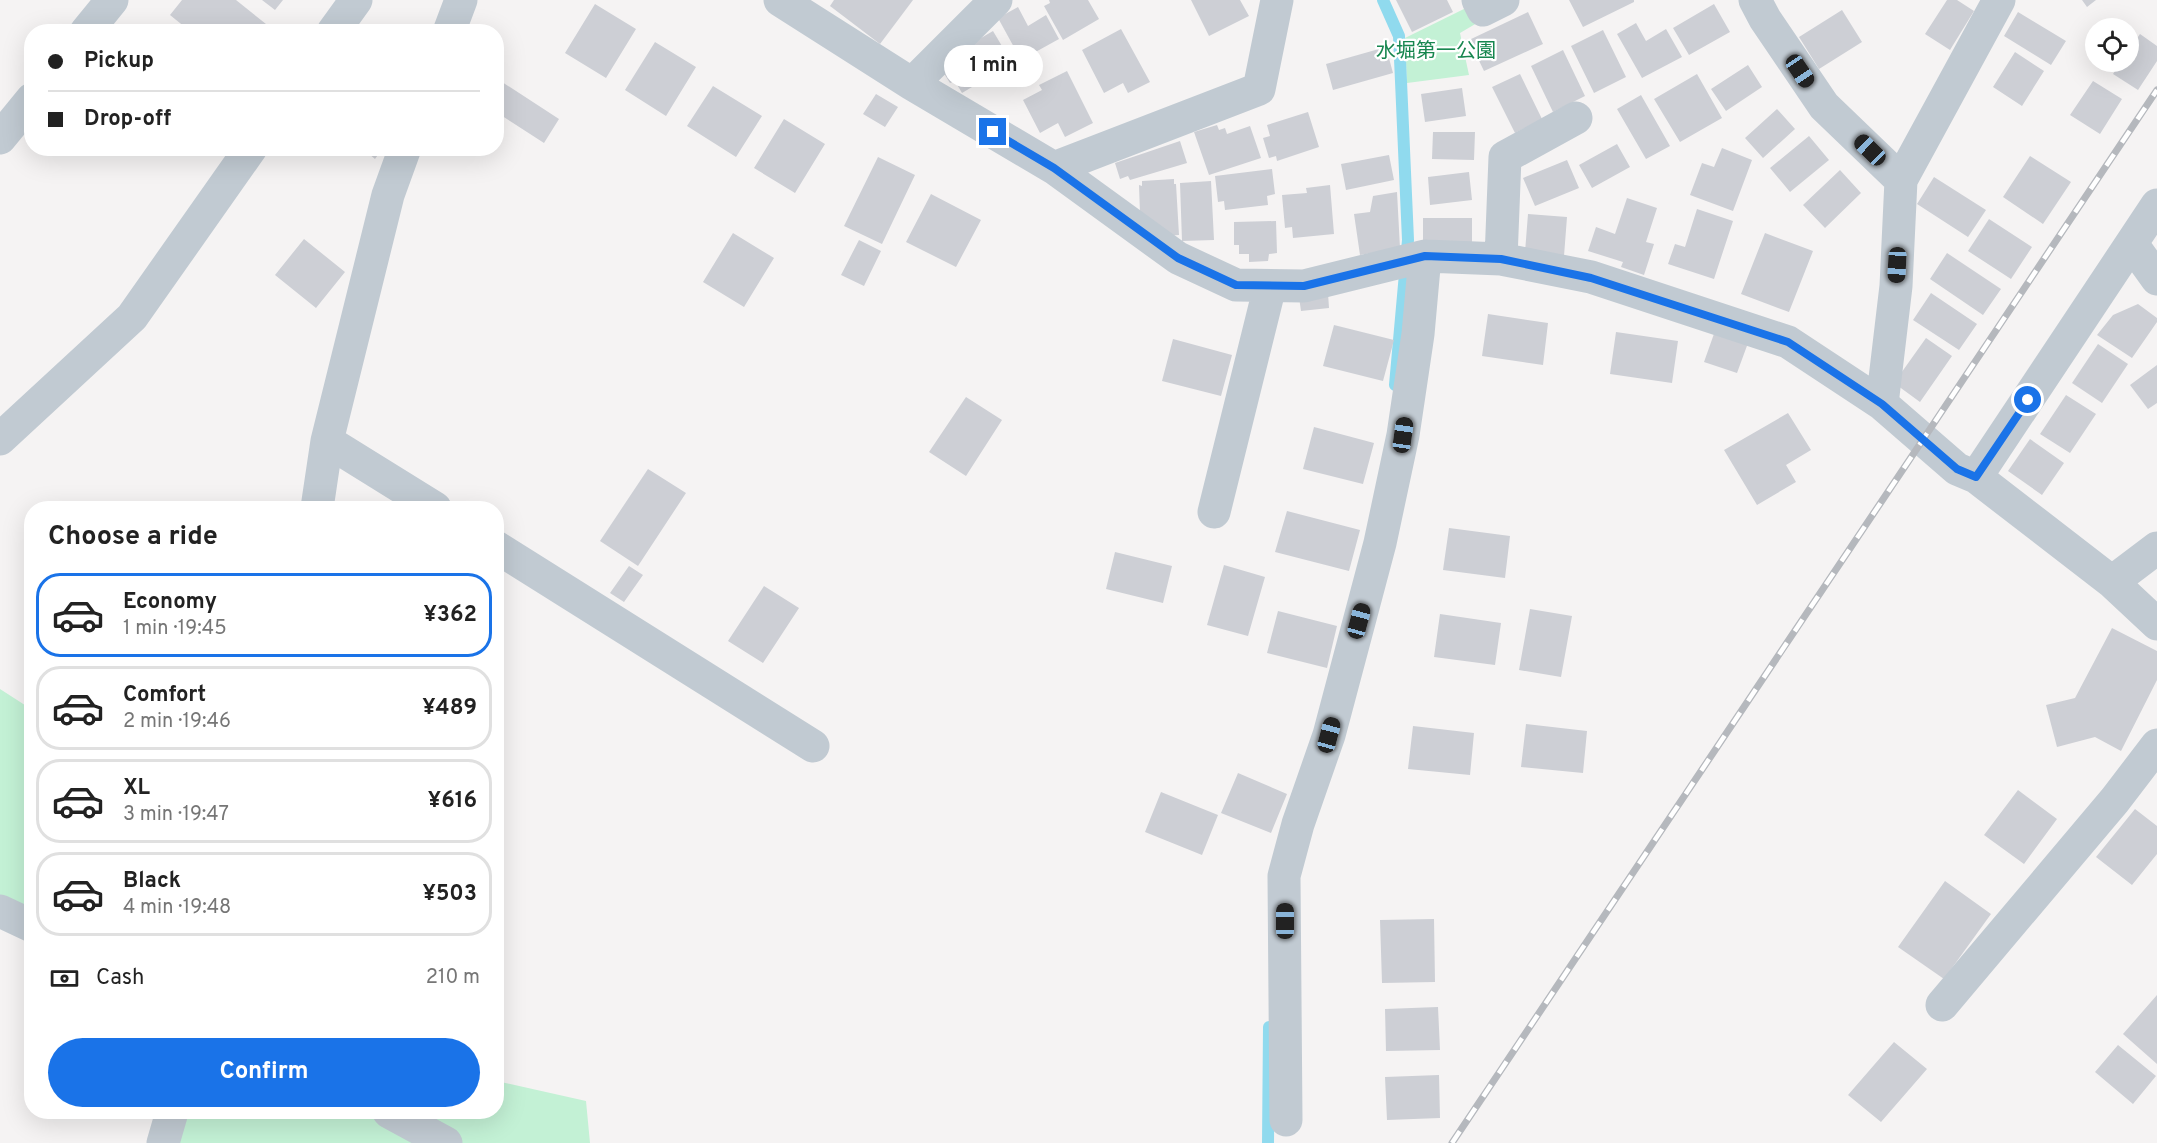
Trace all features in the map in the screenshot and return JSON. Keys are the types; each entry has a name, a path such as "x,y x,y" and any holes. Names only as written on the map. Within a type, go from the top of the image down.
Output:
{"street":[{"path":"339,24 356,0"},
{"path":"452,24 460,0"},
{"path":"780,0 912,84 1054,168 1178,258 1236,285 1304,286 1425,256 1501,259 1591,278 1788,342 1882,404 1957,469 1976,477 2112,582 2157,624"},
{"path":"912,84 996,0"},
{"path":"1054,168 1259,89 1277,0"},
{"path":"1478,0 1483,10 1503,0"},
{"path":"1755,0 1824,106 1901,180"},
{"path":"1882,404 1896,286 1901,180 1999,0"},
{"path":"92,24 109,1"},
{"path":"0,138 24,109"},
{"path":"1501,259 1505,158 1576,118"},
{"path":"0,439 132,316 245,156"},
{"path":"318,501 327,441 388,195 402,156"},
{"path":"1976,477 2157,205"},
{"path":"2132,244 2157,279"},
{"path":"1286,1120 1284,876 1298,824 1329,735 1380,543 1403,435 1418,334 1425,256"},
{"path":"1214,512 1270,286"},
{"path":"327,441 424,501"},
{"path":"2112,582 2157,549"},
{"path":"504,552 813,746"},
{"path":"1942,1005 2115,800 2157,745"},
{"path":"0,911 24,922"},
{"path":"164,1143 170,1119"},
{"path":"402,1119 446,1143"}],"green space":[{"name":"水堀第一公園","path":"1470,6 1477,23 1460,33 1469,75 1407,83 1405,38"},
{"path":"0,689 24,704 24,911 0,899"},
{"path":"504,1083 586,1101 590,1143 169,1143 175,1119 504,1119"}],"building":[{"path":"182,0 236,0 266,24 181,24 170,15"},
{"path":"262,0 283,0 275,10"},
{"path":"834,0 913,0 880,44 830,6"},
{"path":"1049,0 1088,0 1099,19 1063,40 1044,6 1050,3"},
{"path":"1191,0 1240,0 1249,16 1209,36"},
{"path":"1396,0 1447,0 1453,12 1412,32"},
{"path":"1569,0 1634,0 1634,2 1583,27"},
{"path":"1947,0 1957,0 1974,11 1950,50 1925,34"},
{"path":"2082,0 2096,0 2087,7"},
{"path":"595,4 636,29 606,78 565,53"},
{"path":"1714,4 1730,32 1689,55 1673,28"},
{"path":"1018,7 1028,26 1046,15 1059,39 1021,60 998,18"},
{"path":"1842,10 1862,42 1819,69 1799,37"},
{"path":"1528,12 1543,44 1484,71 1469,40"},
{"path":"2018,12 2066,41 2051,65 2004,36"},
{"path":"1636,23 1646,41 1666,29 1682,57 1642,78 1617,34"},
{"path":"1121,29 1150,82 1128,93 1123,83 1104,93 1082,50"},
{"path":"1603,30 1626,77 1594,93 1571,46"},
{"path":"993,31 1012,63 962,93 955,81 950,83 940,67 950,56"},
{"path":"2139,35 2157,46 2157,61 2138,90 2113,74 2114,72 2139,72"},
{"path":"655,42 696,67 666,116 625,90"},
{"path":"1386,47 1393,73 1333,90 1326,64"},
{"path":"1563,50 1585,96 1553,112 1531,66"},
{"path":"2015,52 2044,71 2022,106 1993,87"},
{"path":"1748,65 1762,87 1726,111 1711,89"},
{"path":"1067,71 1093,123 1065,137 1058,123 1040,133 1023,100 1042,90 1039,85"},
{"path":"1520,74 1542,119 1515,133 1492,87"},
{"path":"1697,74 1722,118 1680,142 1654,99"},
{"path":"2093,81 2122,99 2100,134 2070,115"},
{"path":"504,83 559,119 544,143 504,117"},
{"path":"713,86 762,116 736,157 687,126"},
{"path":"1462,88 1466,116 1425,122 1421,94"},
{"path":"876,94 898,107 885,127 863,114"},
{"path":"1641,95 1670,146 1646,159 1617,109"},
{"path":"1777,109 1795,129 1763,158 1745,138"},
{"path":"1308,112 1319,147 1277,161 1276,156 1269,158 1263,138 1270,136 1267,125"},
{"path":"784,119 825,144 795,193 754,168"},
{"path":"1217,125 1219,130 1225,128 1227,134 1250,126 1261,158 1209,175 1194,132"},
{"path":"1433,132 1475,132 1474,160 1432,159"},
{"path":"1809,136 1829,160 1790,192 1770,168"},
{"path":"1180,141 1187,163 1130,180 1128,176 1120,179 1115,163"},
{"path":"1617,144 1630,167 1592,188 1579,165"},
{"path":"1722,148 1752,160 1733,211 1690,195 1702,163 1714,167"},
{"path":"1389,155 1394,180 1346,190 1341,164"},
{"path":"2030,156 2071,182 2043,224 2003,197"},
{"path":"878,157 915,175 882,244 844,226"},
{"path":"1567,160 1579,188 1535,206 1523,178"},
{"path":"1272,169 1275,194 1267,196 1268,205 1225,210 1224,201 1218,202 1215,176"},
{"path":"1840,170 1861,193 1825,228 1803,205"},
{"path":"1469,172 1472,200 1430,205 1428,177"},
{"path":"1934,177 1986,210 1968,237 1917,204"},
{"path":"1174,179 1179,235 1162,236 1140,213 1139,185 1142,186 1142,181"},
{"path":"1211,181 1214,240 1182,241 1180,183"},
{"path":"1330,185 1334,234 1293,238 1292,227 1285,228 1282,195 1307,193 1306,188"},
{"path":"1397,192 1400,248 1360,255 1354,214 1370,212 1373,196"},
{"path":"931,194 981,220 956,267 906,242"},
{"path":"1627,198 1657,208 1646,242 1654,244 1644,275 1621,267 1623,262 1588,251 1596,227 1615,234"},
{"path":"1697,209 1733,221 1714,279 1668,264 1675,244 1685,247"},
{"path":"1528,214 1567,217 1564,256 1525,252"},
{"path":"1423,218 1472,218 1472,244 1423,244"},
{"path":"1989,219 2032,247 2011,279 1968,251"},
{"path":"1276,221 1277,253 1269,254 1268,261 1249,262 1249,254 1239,254 1239,245 1234,245 1234,222"},
{"path":"733,233 774,258 744,307 703,282"},
{"path":"1765,233 1813,251 1789,312 1741,294"},
{"path":"304,239 345,272 316,308 275,275"},
{"path":"859,240 881,251 864,286 841,275"},
{"path":"1947,253 2001,289 1983,315 1930,279"},
{"path":"1328,293 1329,308 1301,311 1299,297"},
{"path":"1931,293 1977,324 1959,350 1913,320"},
{"path":"2138,304 2157,318 2157,322 2132,358 2097,335 2113,315"},
{"path":"1488,314 1548,323 1543,365 1482,356"},
{"path":"1334,325 1394,340 1383,381 1323,366"},
{"path":"1715,331 1748,343 1737,373 1704,362"},
{"path":"1616,332 1678,341 1672,383 1610,374"},
{"path":"1926,338 1952,356 1920,402 1894,383"},
{"path":"1173,339 1232,355 1221,396 1162,381"},
{"path":"2098,344 2128,364 2102,403 2072,383"},
{"path":"2157,365 2157,403 2148,409 2130,385"},
{"path":"2066,395 2096,414 2070,453 2040,434"},
{"path":"966,397 1002,420 966,476 929,452"},
{"path":"1788,413 1811,450 1786,465 1796,482 1757,505 1724,450"},
{"path":"1314,427 1374,443 1363,484 1303,469"},
{"path":"2030,439 2064,463 2042,495 2008,471"},
{"path":"648,469 686,493 638,566 600,541"},
{"path":"1287,511 1360,530 1349,571 1275,552"},
{"path":"1449,528 1510,536 1505,578 1443,570"},
{"path":"1115,552 1172,566 1163,603 1106,589"},
{"path":"1224,565 1265,577 1248,636 1207,625"},
{"path":"629,566 643,575 624,602 610,593"},
{"path":"764,586 799,608 763,663 728,641"},
{"path":"1530,609 1572,616 1561,677 1519,670"},
{"path":"1278,611 1337,626 1327,668 1267,653"},
{"path":"1440,614 1501,623 1495,665 1434,657"},
{"path":"2112,628 2157,651 2157,680 2121,751 2095,737 2057,747 2046,705 2075,698"},
{"path":"1526,724 1587,731 1583,773 1521,767"},
{"path":"1413,726 1474,733 1470,775 1408,769"},
{"path":"1238,773 1287,794 1271,833 1221,813"},
{"path":"2018,790 2057,819 2024,864 1984,835"},
{"path":"1161,792 1218,815 1202,855 1145,832"},
{"path":"2135,809 2157,826 2157,854 2132,885 2096,857"},
{"path":"1945,881 1991,914 1944,979 1898,947"},
{"path":"1434,919 1435,982 1382,983 1380,920"},
{"path":"2157,995 2157,1064 2123,1034"},
{"path":"1438,1007 1440,1050 1386,1051 1385,1009"},
{"path":"1894,1042 1927,1069 1881,1122 1848,1095"},
{"path":"2118,1045 2156,1076 2133,1104 2095,1072"},
{"path":"1439,1075 1440,1118 1387,1120 1385,1077"}],"waterway":[{"path":"1383,0 1399,36 1408,240 1395,385"},
{"path":"1268,1143 1269,1027"}],"railway":[{"path":"1452,1143 2157,90"}],"route":[{"path":"993,132 1054,168 1178,258 1236,285 1304,286 1425,256 1501,259 1591,278 1788,342 1882,404 1957,469 1976,477 2028,400"}]}
